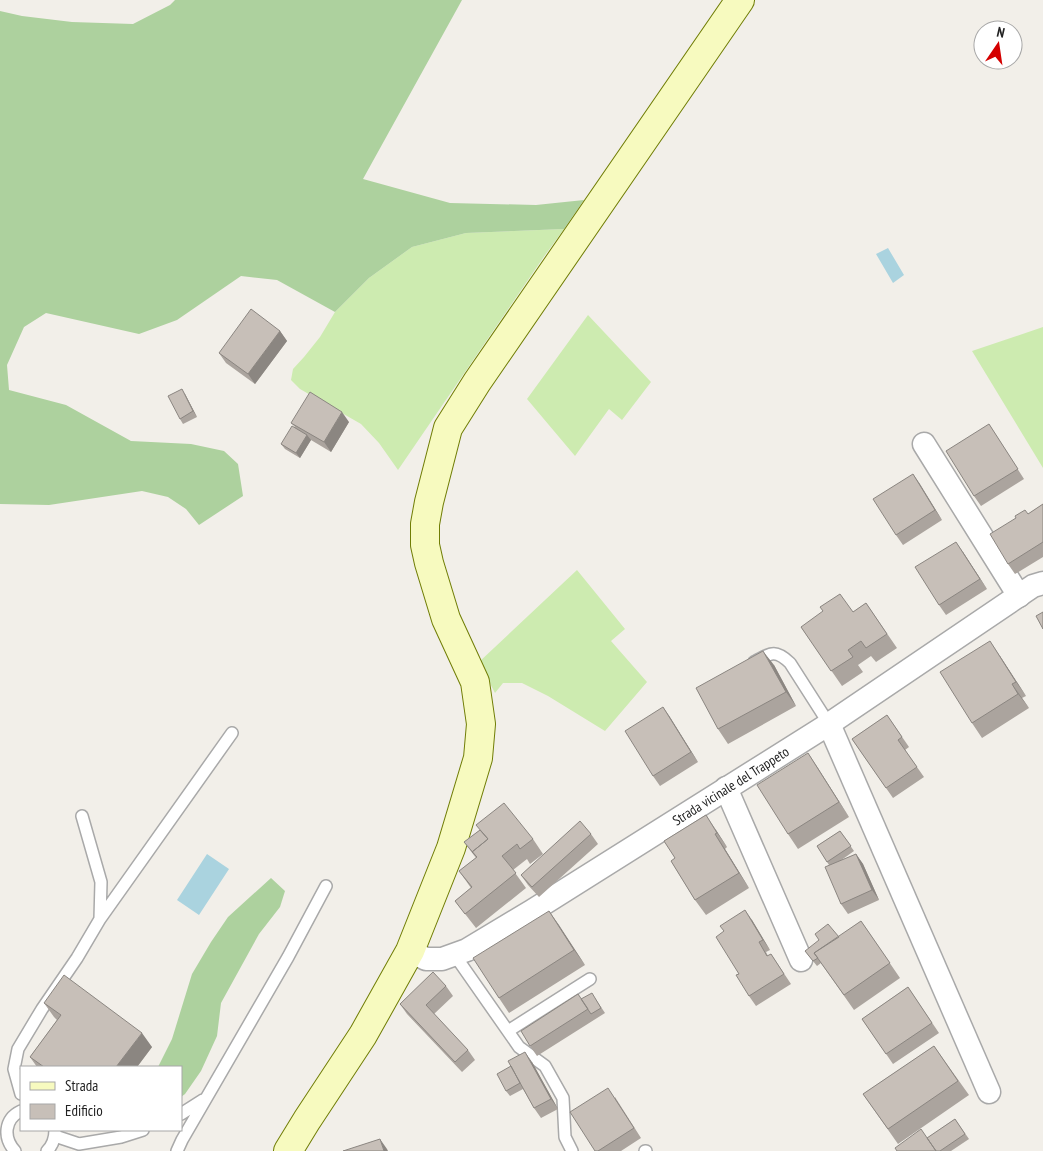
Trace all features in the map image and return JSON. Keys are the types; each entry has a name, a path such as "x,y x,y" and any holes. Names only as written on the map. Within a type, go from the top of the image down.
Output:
{"street":[{"path":"288,1151 363,1035 410,951 451,848 478,758 481,724 476,682 446,619 425,545 425,524 429,502 448,428 477,382 740,0"},
{"path":"924,444 1019,596"},
{"name":"Strada vicinale del Trappeto","path":"410,951 426,959 442,959 467,950 829,724 1033,586 1043,583"},
{"path":"829,724 989,1092"},
{"path":"726,788 801,960"}],"lane":[{"path":"744,667 770,653 782,655 790,663 829,724"},
{"path":"20,1090 14,1069 18,1049 100,919 232,733"},
{"path":"82,816 101,882 100,919"},
{"path":"177,1151 288,957 326,886"},
{"path":"454,954 519,1047 545,1066 563,1098 565,1137 572,1151"},
{"path":"508,1031 590,979"},
{"path":"182,1113 206,1099"},
{"path":"15,1151 9,1143 6,1134 11,1119 20,1112"},
{"path":"47,1151 53,1144 55,1133 79,1144 122,1137 139,1131"}],"green space":[{"path":"175,0 462,0 363,179 450,203 536,205 584,200 564,229 466,233 412,247 369,278 335,312 277,280 241,276 177,320 139,334 46,313 24,327 7,365 9,390 66,405 131,441 191,444 224,451 238,464 243,496 199,525 186,509 168,497 142,491 49,505 0,504 0,11 22,16 72,22 133,24 170,5"},
{"path":"564,229 398,470 379,443 361,424 300,389 291,380 293,369 320,337 335,312 369,278 412,247 466,233"},
{"path":"588,315 651,382 622,420 609,409 575,456 527,399"},
{"path":"1043,327 1043,468 972,351"},
{"path":"577,570 625,629 611,641 647,682 605,731 548,696 522,683 503,683 495,693 479,662"},
{"path":"271,878 285,891 280,907 259,934 221,1003 217,1036 201,1071 182,1096 182,1066 158,1066 172,1039 192,974 228,917"}],"water":[{"path":"888,248 904,275 893,283 876,254"},
{"path":"207,854 229,869 199,915 177,900"}],"building":[{"path":"251,309 280,331 248,374 219,353"},
{"path":"182,389 193,411 180,419 168,396"},
{"path":"310,392 342,412 324,442 291,423"},
{"path":"989,424 1018,469 974,496 946,451"},
{"path":"292,426 307,435 296,453 281,444"},
{"path":"913,474 935,510 896,535 873,499"},
{"path":"1043,504 1043,542 1008,564 990,534 1016,518 1015,516 1025,510 1028,514"},
{"path":"956,542 980,579 939,605 915,567"},
{"path":"840,594 853,612 866,603 887,634 866,648 861,641 848,650 853,657 831,671 801,627 823,611 820,607"},
{"path":"1043,612 1043,629 1036,616"},
{"path":"990,641 1016,682 1012,684 1018,694 972,723 940,672"},
{"path":"763,651 786,692 718,729 696,688"},
{"path":"663,707 691,752 653,776 625,731"},
{"path":"887,715 902,737 898,740 917,767 886,788 852,739"},
{"path":"808,753 839,802 788,834 757,785"},
{"path":"504,803 533,839 520,849 517,844 502,856 516,873 465,914 455,901 472,887 459,871 477,857 472,852 488,839 476,825"},
{"path":"706,815 717,833 715,834 739,873 695,900 671,861 675,858 664,841"},
{"path":"580,821 591,834 532,887 521,875"},
{"path":"480,830 488,839 472,852 464,842"},
{"path":"840,831 851,846 827,862 817,846"},
{"path":"856,854 872,890 841,904 825,867"},
{"path":"745,910 763,940 759,942 767,956 771,954 784,974 749,996 736,975 739,974 716,937 724,931 720,926"},
{"path":"549,911 574,950 499,998 473,958"},
{"path":"861,921 890,963 844,995 814,953"},
{"path":"828,924 839,937 814,953 818,958 813,961 805,951 819,940 815,934"},
{"path":"433,972 446,986 426,1005 468,1050 455,1062 400,1004"},
{"path":"64,975 142,1033 117,1066 43,1066 30,1057 61,1015 44,1003"},
{"path":"908,987 932,1023 886,1054 862,1019"},
{"path":"592,993 601,1008 591,1014 581,999"},
{"path":"578,994 588,1009 530,1046 521,1031"},
{"path":"934,1046 958,1081 888,1129 863,1094"},
{"path":"525,1052 551,1099 534,1108 508,1061"},
{"path":"511,1066 520,1083 506,1091 497,1074"},
{"path":"608,1088 634,1128 598,1151 595,1151 570,1112"},
{"path":"955,1119 965,1134 940,1151 936,1151 927,1138"},
{"path":"921,1129 936,1151 897,1151 895,1148"},
{"path":"380,1139 384,1151 343,1151"}]}
